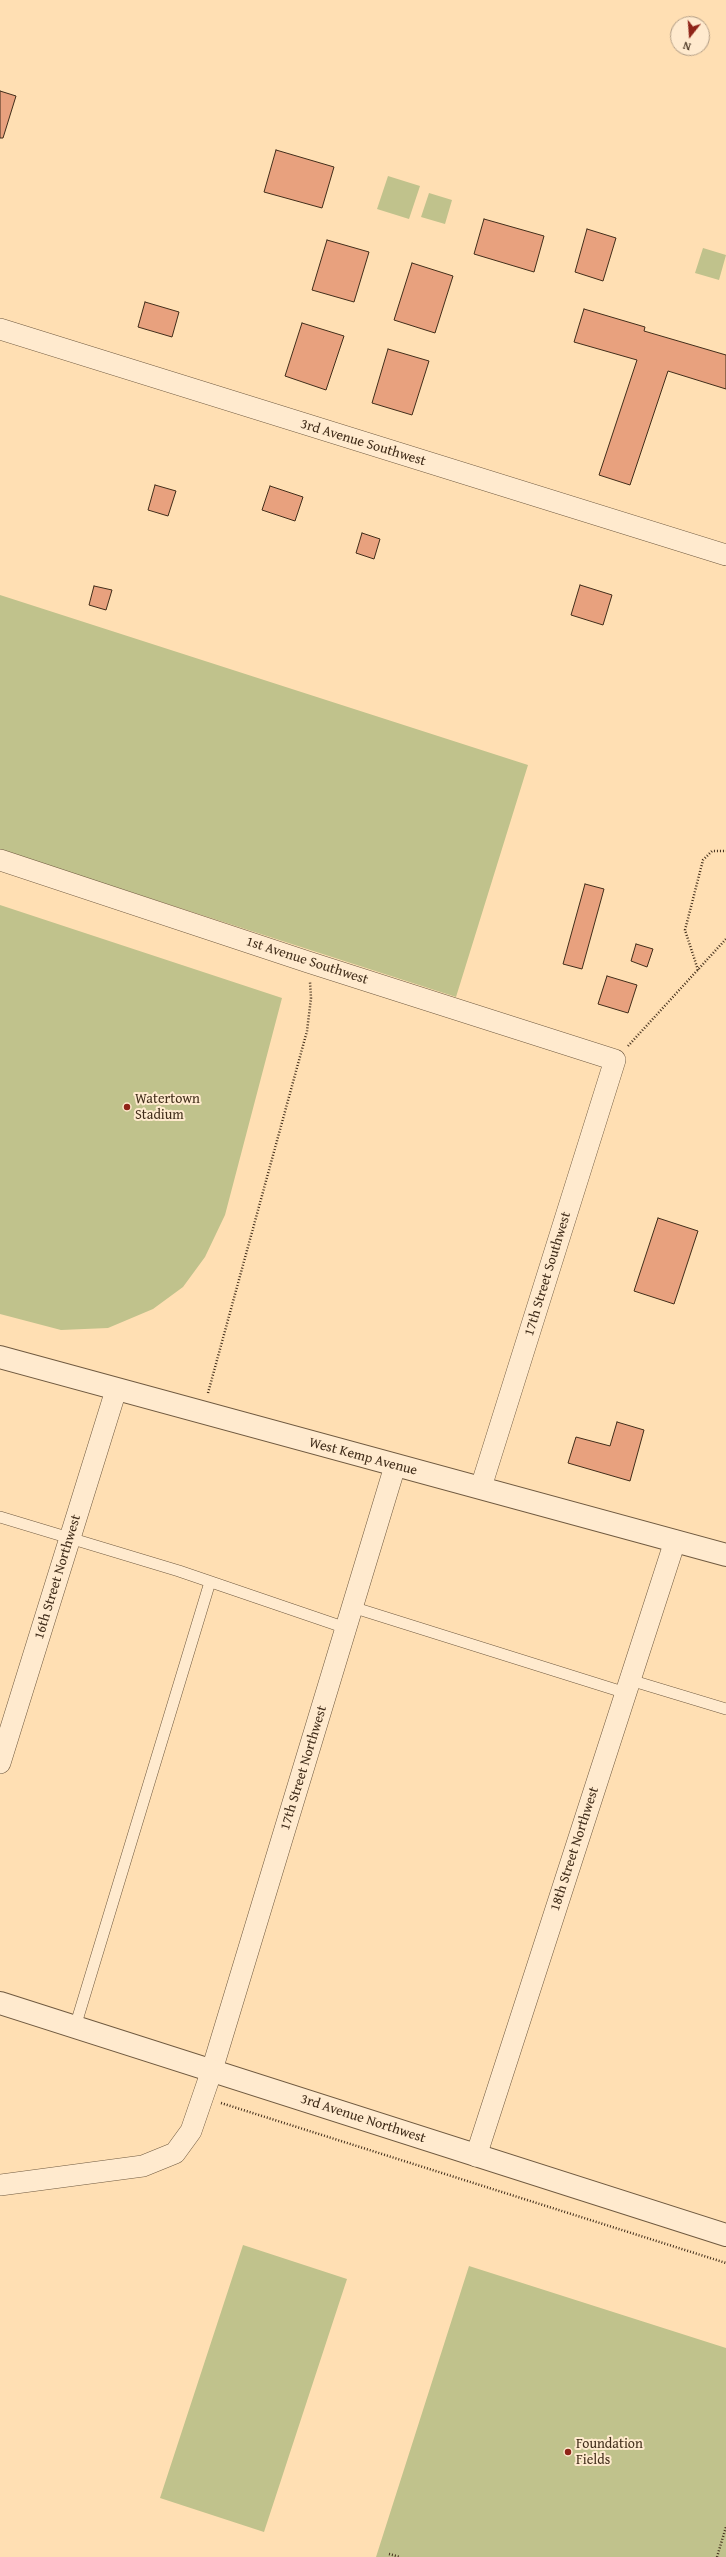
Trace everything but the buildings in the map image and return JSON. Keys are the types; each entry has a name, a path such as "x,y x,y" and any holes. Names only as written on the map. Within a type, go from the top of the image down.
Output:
{"street":[{"name":"3rd Avenue Southwest","path":"0,329 726,555"},
{"name":"1st Avenue Southwest","path":"0,860 308,962 615,1060"},
{"name":"17th Street Southwest","path":"481,1487 615,1060"},
{"name":"West Kemp Avenue","path":"0,1357 116,1390 395,1466 481,1487 726,1555"},
{"name":"16th Street Northwest","path":"0,1763 116,1390"},
{"name":"17th Street Northwest","path":"0,2185 143,2166 175,2153 191,2131 212,2070 395,1466"},
{"name":"18th Street Northwest","path":"476,2156 674,1541"},
{"name":"3rd Avenue Northwest","path":"0,2003 726,2235"}],"lane":[{"path":"0,1517 210,1582 346,1628"},
{"path":"75,2026 210,1582"},
{"path":"352,1607 628,1686 726,1710"}],"path":[{"path":"698,970 685,930 703,860 712,851 726,851"},
{"path":"615,1060 726,939"},
{"path":"202,1413 307,1031 311,998 308,962"},
{"path":"203,2098 726,2263"},
{"path":"717,2557 726,2527"},
{"path":"389,2554 400,2557"}],"green space":[{"path":"388,176 420,186 409,219 377,209"},
{"path":"429,193 452,200 445,224 421,217"},
{"path":"703,248 726,255 719,280 695,273"},
{"path":"0,595 528,765 456,997 0,850"},
{"name":"Watertown Stadium","path":"0,905 282,998 225,1215 205,1257 183,1287 153,1309 108,1328 61,1330 0,1314"},
{"path":"243,2245 347,2279 264,2532 160,2498"},
{"name":"Foundation Fields","path":"469,2266 726,2348 726,2557 376,2557"}],"place":[{"name":"Watertown Stadium","path":"127,1107"},
{"name":"Foundation Fields","path":"568,2452"}]}
